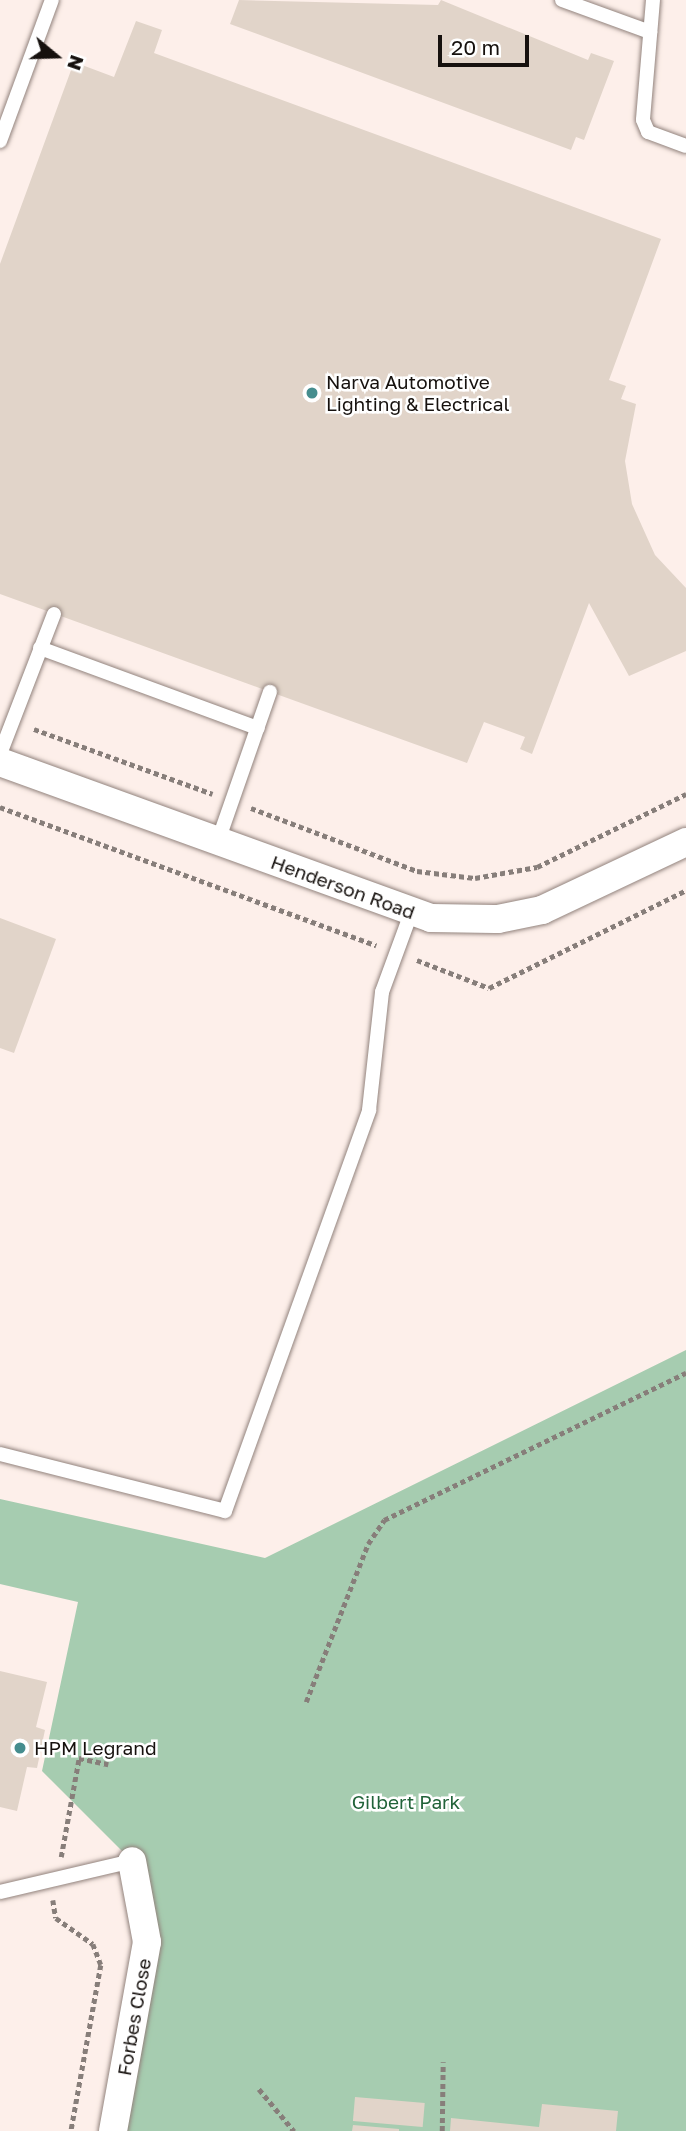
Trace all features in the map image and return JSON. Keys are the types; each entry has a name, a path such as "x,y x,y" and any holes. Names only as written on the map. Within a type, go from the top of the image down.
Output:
{"street":[{"name":"Henderson Road","path":"0,762 411,913 467,921 542,910 686,842"},
{"name":"Forbes Close","path":"113,2131 147,1942 132,1861"}],"lane":[{"path":"0,141 52,0"},
{"path":"562,0 650,32"},
{"path":"653,0 645,127 686,146"},
{"path":"0,754 54,614"},
{"path":"40,648 258,729"},
{"path":"218,841 270,692"},
{"path":"0,1454 225,1511 369,1110 382,992 411,913"},
{"path":"0,1892 132,1861"}],"path":[{"path":"13,721 417,871 475,877 537,867 686,794"},
{"path":"306,1702 368,1544 384,1520 686,1373"},
{"path":"71,2131 101,1965 93,1944 54,1914 57,1878 79,1758 108,1764"},
{"path":"442,2131 443,2062"},
{"path":"259,2089 294,2131"}],"green space":[{"name":"Gilbert Park","path":"686,1350 686,2131 113,2131 147,1942 132,1861 42,1771 78,1602 0,1584 0,1499 265,1558"}],"building":[{"path":"239,0 438,5 441,0 588,60 591,53 614,61 584,140 576,137 571,150 230,24"},
{"name":"Narva Automotive Lighting & Electrical","path":"136,21 162,30 154,53 661,239 609,380 626,386 621,399 636,404 625,461 632,504 655,555 686,588 686,651 629,676 589,603 532,754 520,749 525,737 484,722 467,763 0,594 0,264 74,62 114,77"},
{"path":"0,918 56,939 14,1053 0,1048"},
{"name":"HPM Legrand","path":"0,1671 47,1682 36,1727 45,1730 37,1768 27,1767 17,1811 0,1807"},
{"path":"355,2097 425,2103 423,2127 353,2121"},
{"path":"542,2104 618,2111 616,2131 450,2131 451,2118 539,2127"},
{"path":"353,2125 399,2129 399,2131 352,2131"}],"place":[{"name":"Narva Automotive Lighting & Electrical","path":"312,393"},
{"name":"HPM Legrand","path":"20,1748"}]}
